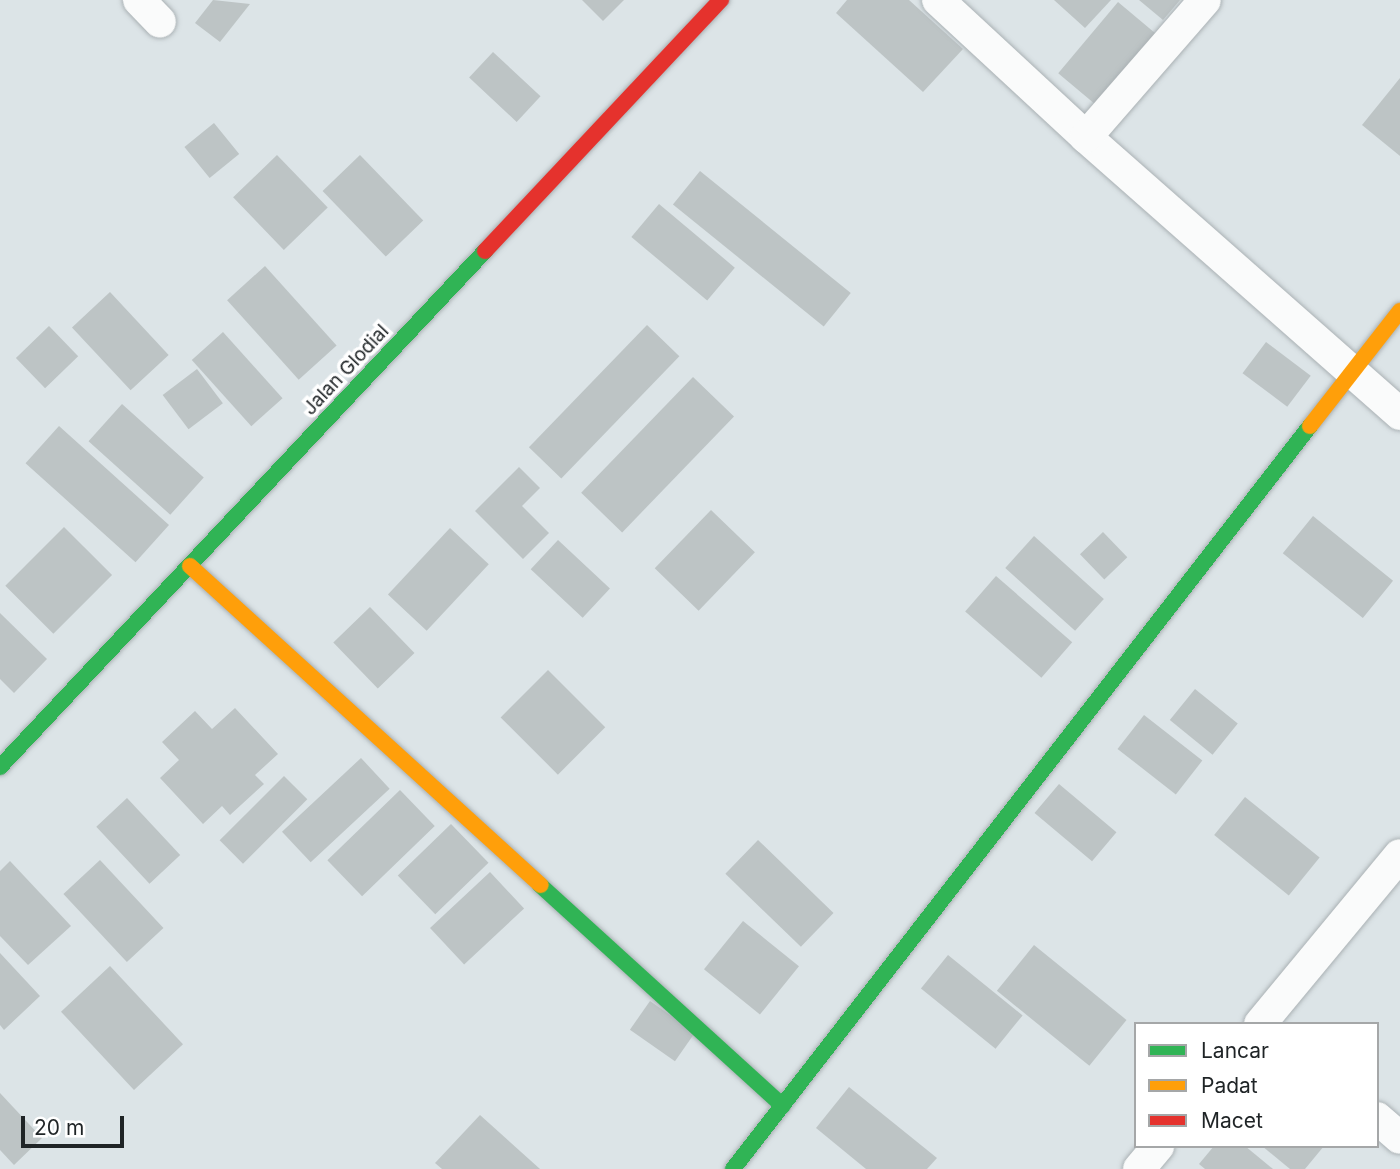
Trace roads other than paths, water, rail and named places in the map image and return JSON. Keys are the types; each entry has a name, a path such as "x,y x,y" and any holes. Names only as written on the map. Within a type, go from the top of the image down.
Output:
{"street":[{"name":"Jalan Glodial","path":"0,767 722,0"},
{"path":"938,0 1086,137 1400,414"},
{"path":"1086,137 1205,0"},
{"path":"733,1169 1400,311"},
{"path":"190,566 783,1106"},
{"path":"1263,1022 1400,855"},
{"path":"1379,1120 1400,1138"},
{"path":"1139,1169 1156,1148"}]}
